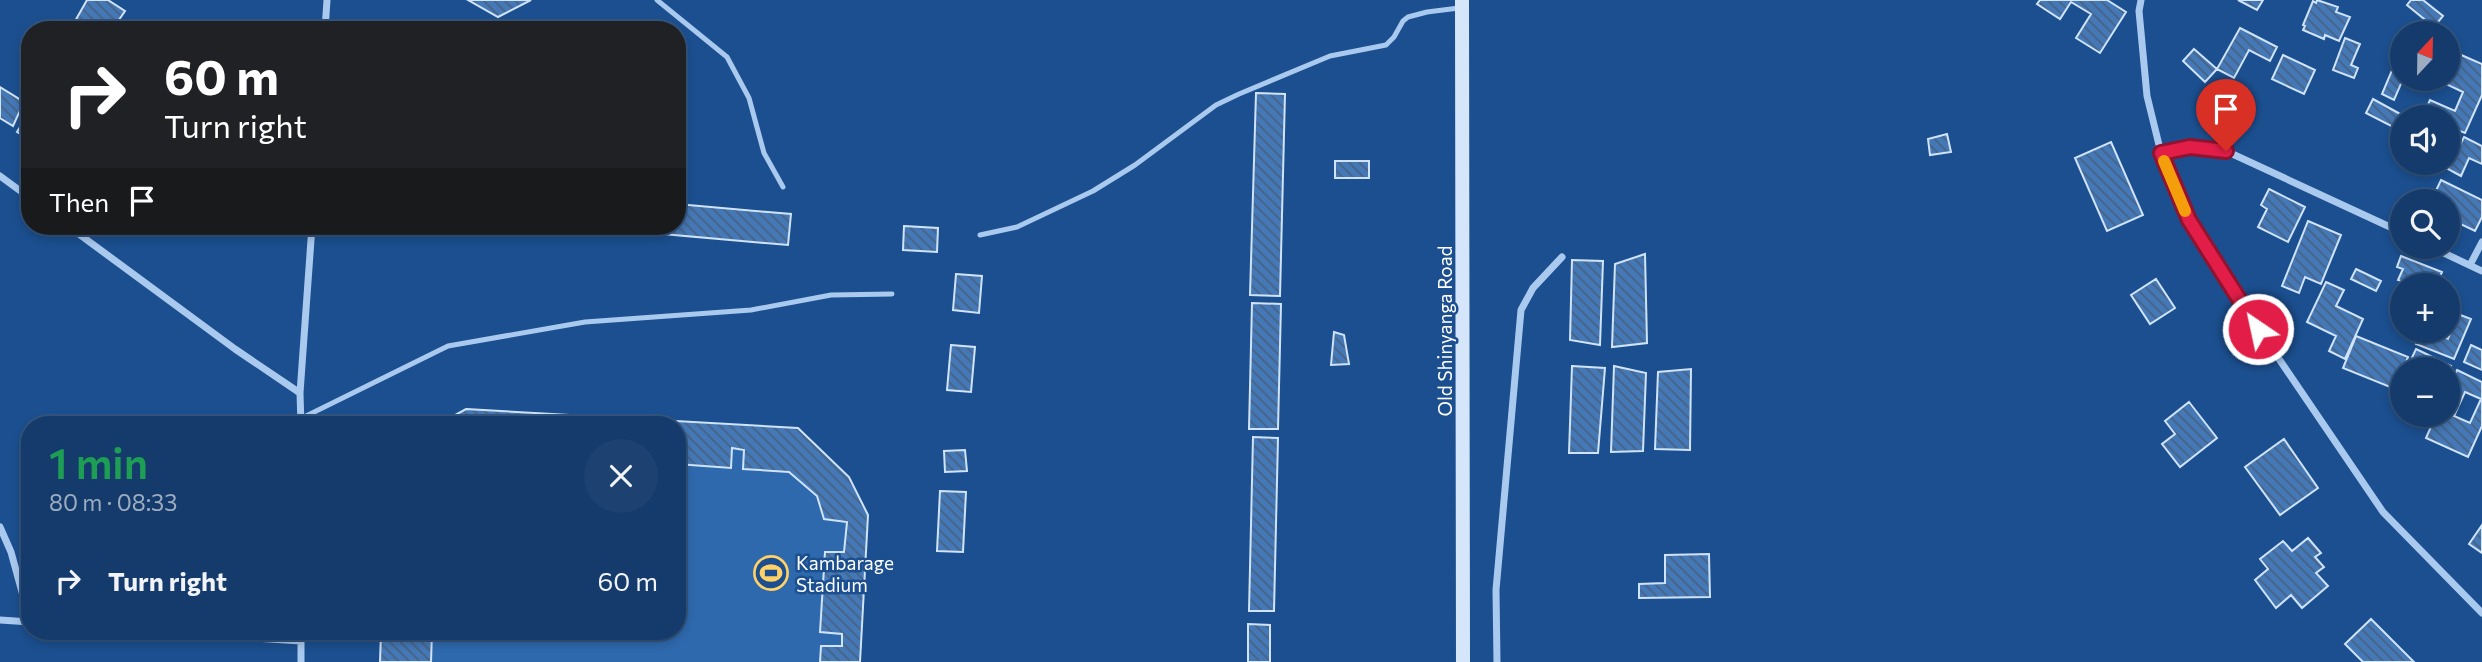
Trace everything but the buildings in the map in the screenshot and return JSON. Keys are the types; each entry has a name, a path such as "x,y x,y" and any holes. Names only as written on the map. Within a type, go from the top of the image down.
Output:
{"main road":[{"name":"Old Shinyanga Road","path":"1462,4 1463,662"}],"street":[{"path":"326,21 327,0"},
{"path":"2141,0 2139,11 2147,96 2161,153 2196,230 2243,306 2383,512 2482,614"},
{"path":"2161,153 2190,147 2226,151 2390,227"},
{"path":"0,176 21,191"},
{"path":"80,235 235,349 300,393"},
{"path":"300,416 311,235"},
{"path":"2470,265 2482,242"},
{"path":"1497,662 1496,590 1521,310 1533,288 1562,257"},
{"path":"2457,259 2482,271"},
{"path":"0,527 11,552 21,589"},
{"path":"0,620 21,621"},
{"path":"286,640 301,641 301,662"}],"lane":[{"path":"657,0 683,21"},
{"path":"979,235 1017,227 1093,191 1135,165 1216,105 1239,93 1330,56 1386,46 1408,17 1462,4"},
{"path":"686,24 727,57 748,98 764,153 783,187"},
{"path":"312,416 448,346 585,322 751,310 831,295 892,294"}],"shaded area":[{"name":"Kambarage Stadium","path":"466,409 588,416 453,416"},
{"name":"Kambarage Stadium","path":"686,422 798,428 849,477 868,515 860,662 380,662 381,640 686,640"}],"slow traffic":[{"path":"2164,161 2185,211"}],"place":[{"name":"Kambarage Stadium","path":"771,573"}],"route":[{"path":"2226,151 2190,147 2161,153 2189,220 2258,329"}]}
